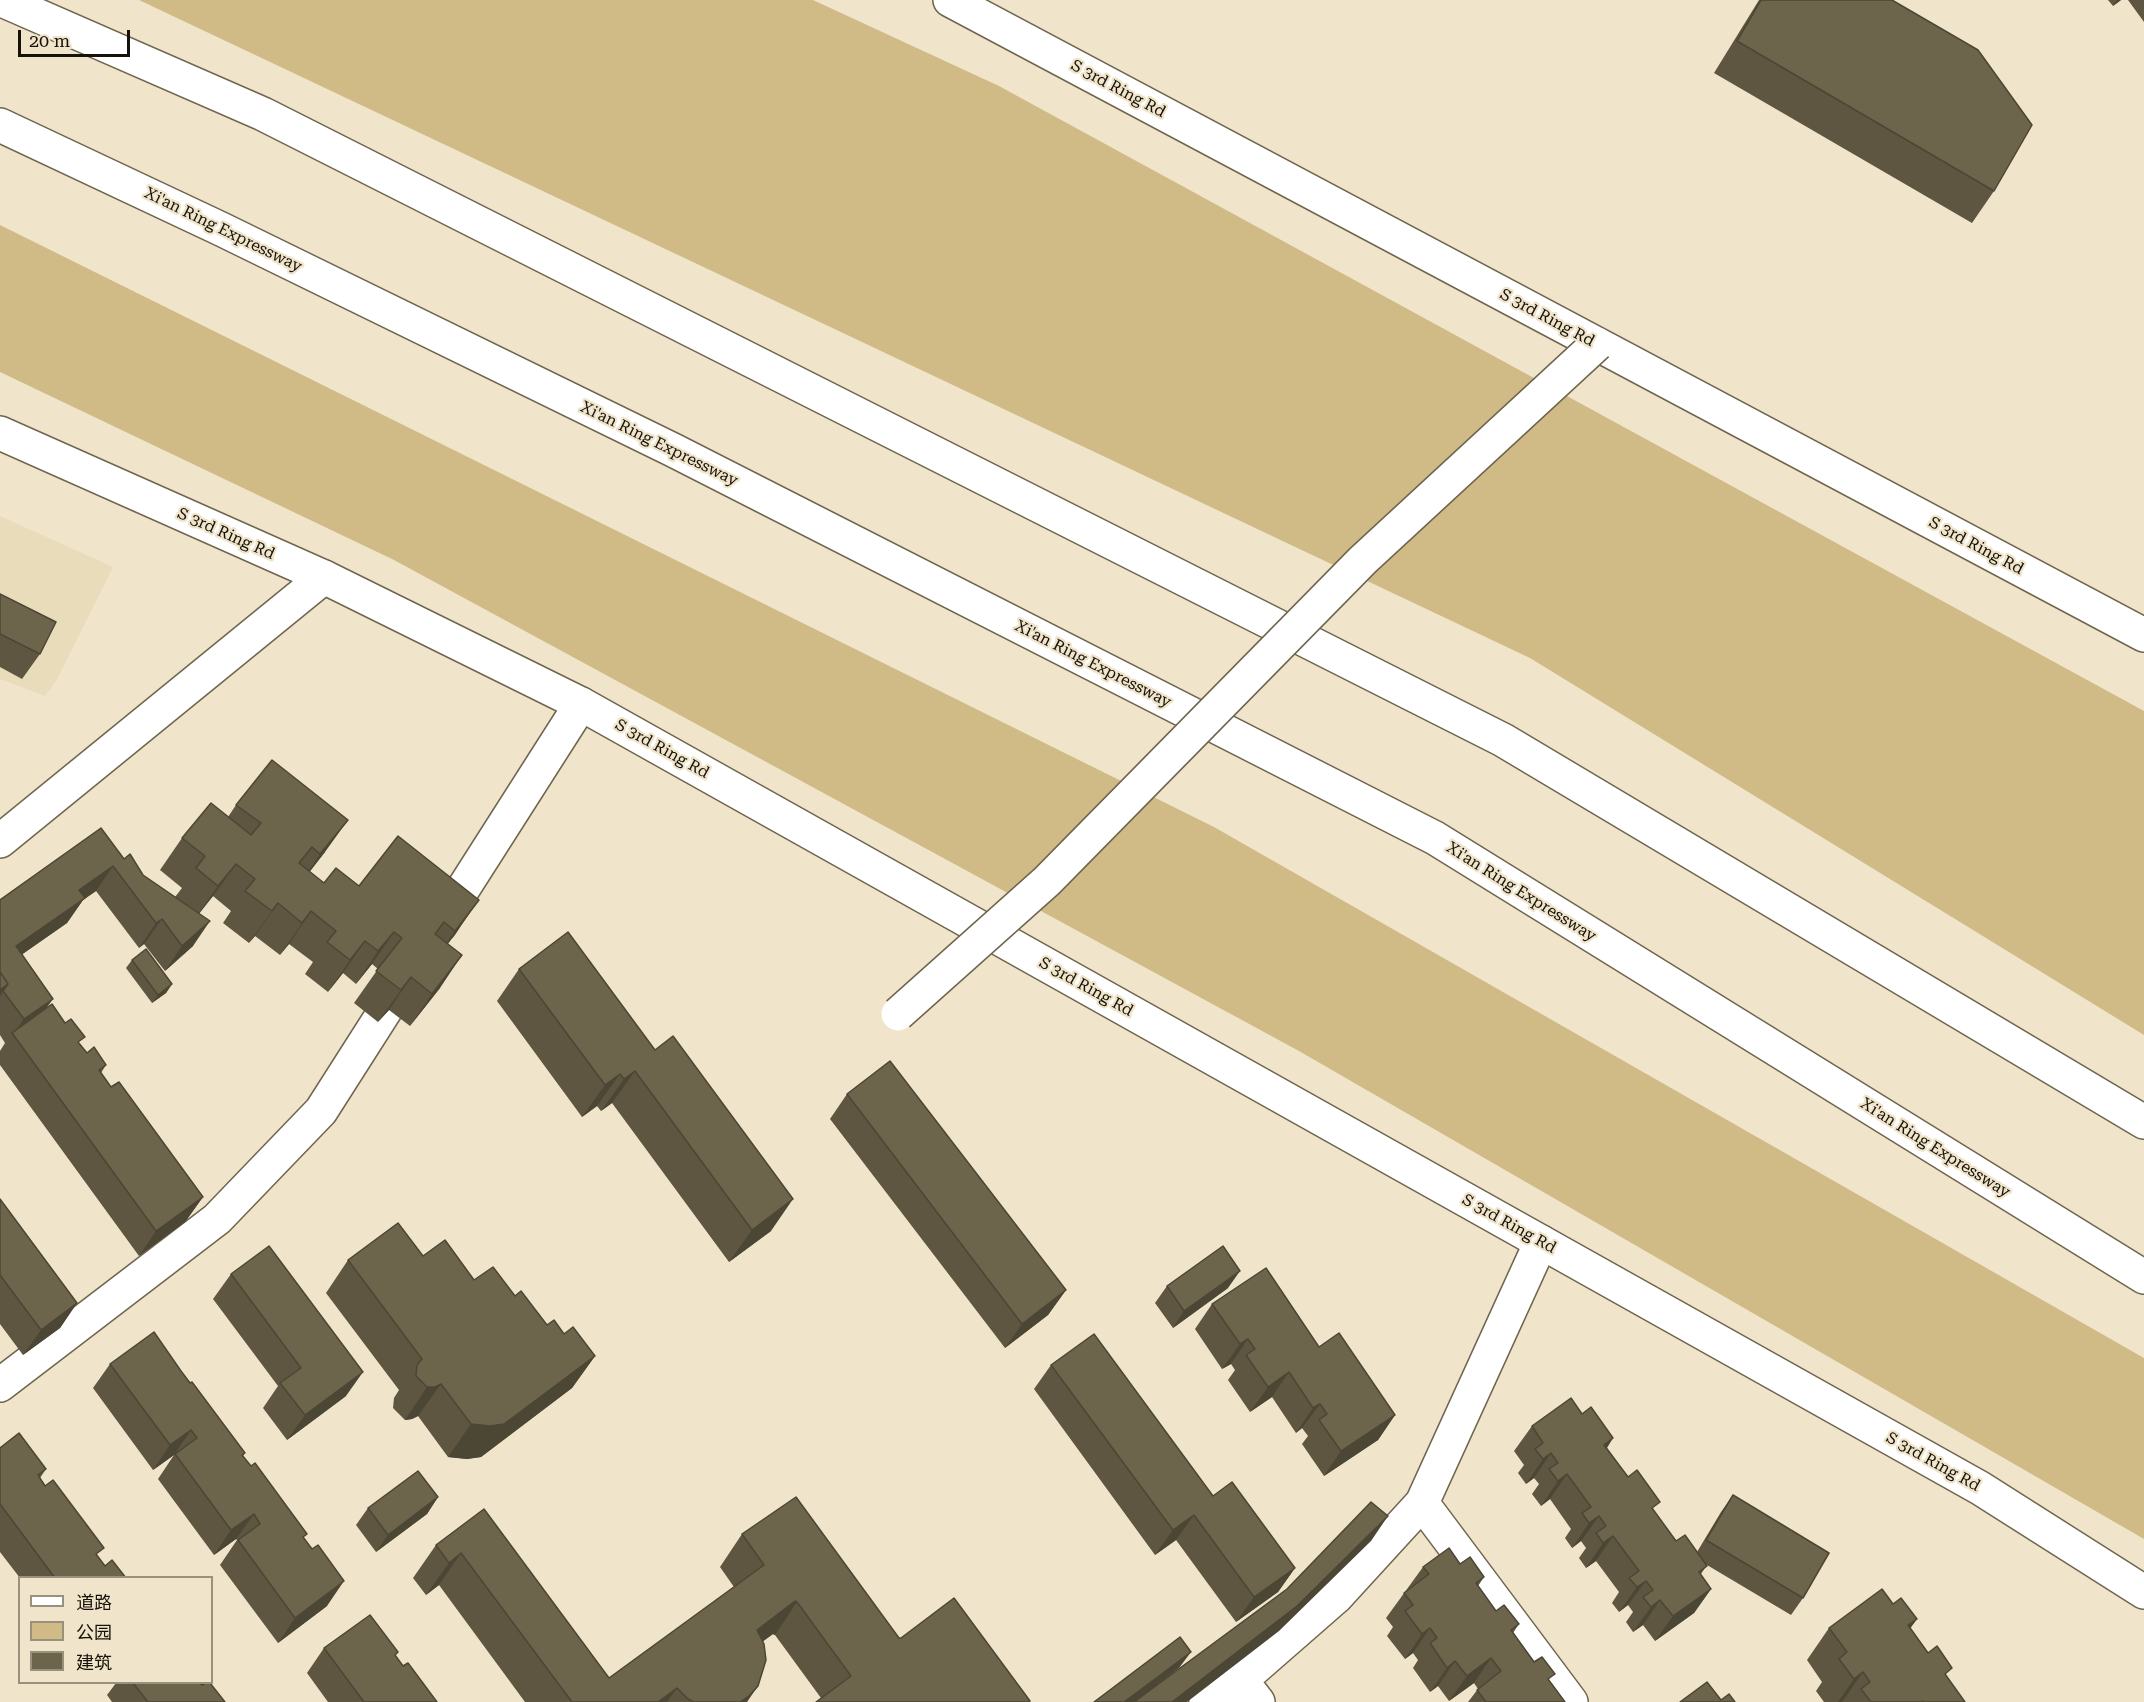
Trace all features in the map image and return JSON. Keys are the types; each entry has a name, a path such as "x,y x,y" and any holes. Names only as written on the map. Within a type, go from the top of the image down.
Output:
{"main road":[{"path":"2,0 263,114 1503,740 2144,1122"},
{"name":"S 3rd Ring Rd","path":"950,0 2144,635"},
{"name":"Xi'an Ring Expressway","path":"0,125 221,229 673,450 1435,838 2144,1278"},
{"path":"898,1014 1047,881 1363,560 1597,344"},
{"name":"S 3rd Ring Rd","path":"0,433 324,577 581,704 1980,1488 2144,1592"},
{"path":"0,841 324,577"},
{"path":"0,1385 218,1219 321,1111 581,704"},
{"path":"1206,1702 1250,1691 1422,1503 1541,1242"},
{"path":"1422,1503 1571,1702"}],"shaded area":[{"path":"0,516 113,567 56,681 45,696 0,679"}],"green space":[{"path":"139,0 813,0 999,86 2144,711 2144,1035 1530,658"},
{"path":"0,225 1214,827 2144,1358 2144,1539 1299,1051 394,560 0,372"}],"building":[{"path":"1761,0 1892,0 1978,50 2032,125 1994,191 1737,41"},
{"path":"0,594 56,622 40,654 0,634"},
{"path":"272,760 348,820 320,854 312,847 299,863 324,883 336,868 359,886 398,836 479,900 455,931 444,922 435,934 462,955 432,994 411,977 401,990 376,971 402,938 394,932 378,951 365,941 350,960 327,942 336,931 311,911 302,923 278,903 272,911 245,891 255,879 236,864 218,886 196,868 205,856 182,838 211,803 251,835 261,823 236,805"},
{"path":"101,828 124,859 130,854 143,875 210,921 182,946 162,919 156,923 113,866 79,890 85,898 16,946 53,999 24,1019 3,991 8,984 0,972 0,900"},
{"path":"568,932 655,1050 673,1036 793,1199 752,1230 635,1071 624,1079 620,1074 605,1085 519,969"},
{"path":"146,949 172,984 158,995 132,960"},
{"path":"0,972 8,984 0,990"},
{"path":"52,1004 65,1023 71,1019 85,1037 78,1042 87,1053 94,1047 106,1065 99,1070 111,1087 119,1082 203,1197 156,1231 12,1033"},
{"path":"890,1061 1066,1290 1022,1324 847,1094"},
{"path":"0,1199 77,1303 41,1330 0,1275"},
{"path":"398,1223 423,1256 445,1240 474,1280 493,1267 515,1296 521,1291 547,1325 554,1320 564,1334 573,1327 595,1356 504,1424 490,1426 471,1424 441,1384 427,1387 416,1376 417,1365 422,1359 348,1260"},
{"path":"269,1246 363,1372 305,1415 280,1383 301,1368 231,1274"},
{"path":"1223,1246 1240,1271 1184,1311 1167,1286"},
{"path":"1266,1268 1319,1347 1339,1333 1395,1415 1341,1451 1319,1420 1327,1414 1320,1404 1313,1408 1289,1372 1268,1387 1246,1355 1255,1349 1248,1339 1240,1344 1212,1304"},
{"path":"154,1332 190,1383 192,1382 245,1453 242,1455 251,1466 255,1463 307,1534 303,1537 312,1549 318,1545 344,1581 295,1618 238,1540 260,1524 254,1514 231,1530 175,1454 197,1438 191,1430 170,1445 110,1364"},
{"path":"1094,1334 1213,1496 1232,1482 1295,1568 1254,1597 1194,1515 1173,1530 1051,1365"},
{"path":"1571,1398 1582,1414 1591,1407 1613,1438 1604,1445 1628,1477 1637,1470 1660,1502 1652,1508 1676,1541 1685,1535 1707,1566 1699,1572 1711,1589 1673,1616 1660,1600 1651,1607 1643,1597 1653,1590 1646,1581 1637,1587 1629,1578 1639,1571 1613,1536 1603,1543 1596,1533 1606,1526 1599,1516 1589,1523 1582,1513 1591,1507 1567,1474 1558,1481 1549,1469 1558,1463 1551,1453 1543,1459 1535,1449 1543,1443 1532,1426"},
{"path":"19,1433 46,1469 38,1475 45,1486 53,1480 104,1548 96,1554 105,1566 112,1560 124,1576 54,1576 0,1504 0,1448"},
{"path":"418,1471 438,1497 388,1535 368,1508"},
{"path":"1733,1495 1829,1553 1803,1598 1706,1540"},
{"path":"796,1497 899,1638 954,1598 1030,1701 816,1702 851,1676 795,1601 757,1630 764,1644 766,1660 758,1686 740,1702 694,1702 677,1688 658,1702 572,1702 461,1553 449,1563 436,1545 484,1509 609,1678 764,1565 742,1534"},
{"path":"1371,1502 1388,1516 1297,1606 1172,1702 1134,1702 1287,1589"},
{"path":"1449,1548 1460,1564 1470,1557 1484,1577 1476,1583 1496,1611 1504,1605 1519,1624 1511,1630 1534,1662 1542,1657 1555,1674 1548,1679 1565,1702 1486,1702 1477,1690 1501,1671 1491,1658 1467,1676 1455,1661 1447,1668 1430,1643 1437,1638 1430,1628 1422,1634 1405,1611 1413,1605 1404,1593 1429,1574 1423,1567"},
{"path":"1882,1589 1893,1604 1901,1598 1917,1619 1908,1625 1928,1653 1937,1646 1952,1668 1945,1674 1965,1702 1871,1702 1861,1689 1870,1682 1863,1672 1854,1679 1839,1659 1847,1652 1829,1628"},
{"path":"370,1615 398,1652 395,1655 403,1666 408,1663 437,1702 364,1702 324,1648"},
{"path":"1180,1637 1191,1652 1124,1702 1094,1702"},
{"path":"1707,1682 1721,1700 1729,1694 1735,1702 1680,1702"},
{"path":"134,1684 211,1684 225,1702 148,1702"}]}
